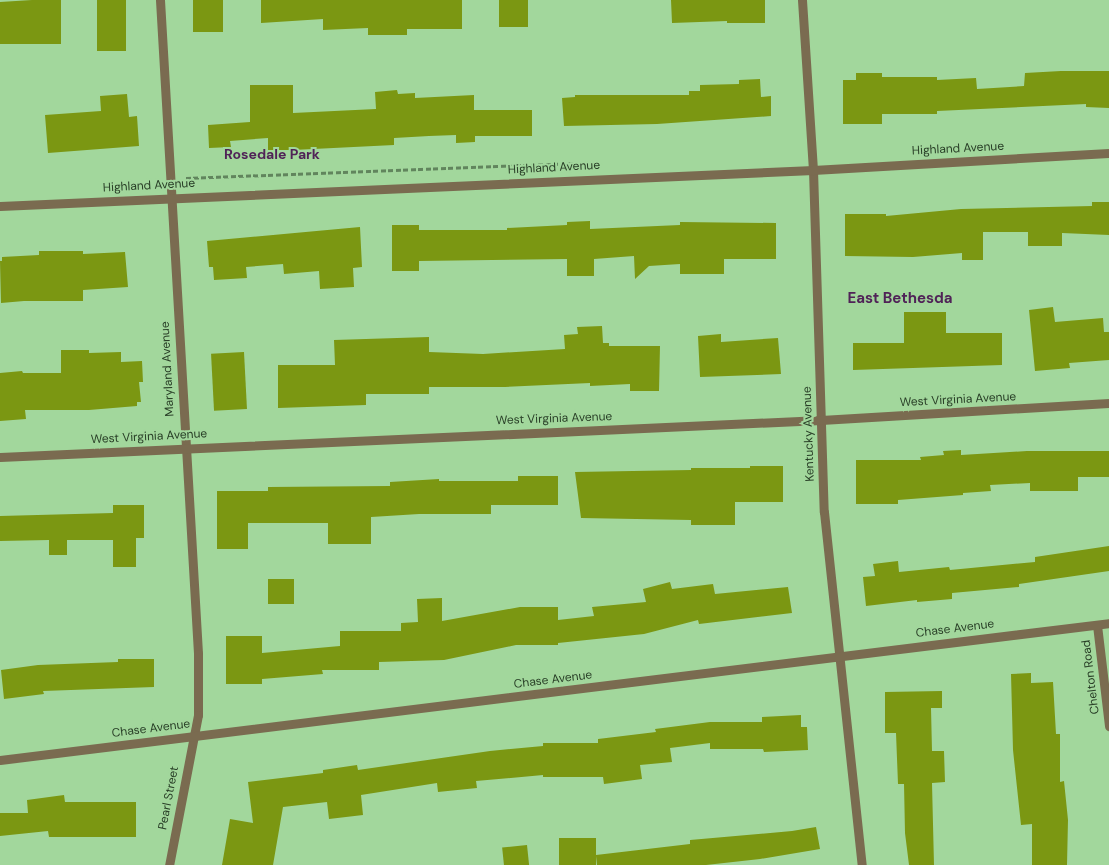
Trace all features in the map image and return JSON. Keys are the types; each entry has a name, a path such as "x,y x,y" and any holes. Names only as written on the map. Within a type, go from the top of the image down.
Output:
{"street":[{"name":"Maryland Avenue","path":"160,0 198,654 198,715 195,736"},
{"name":"Kentucky Avenue","path":"802,0 813,170 824,512 862,865"},
{"name":"Highland Avenue","path":"0,206 813,170 1109,153"},
{"name":"West Virginia Avenue","path":"0,457 821,420 1109,403"},
{"name":"Chase Avenue","path":"0,760 1109,623"},
{"name":"Chelton Road","path":"1097,624 1109,726"},
{"name":"Pearl Street","path":"169,865 195,736"}],"path":[{"path":"182,178 581,163"}],"building":[{"path":"61,0 61,44 0,44 0,2"},
{"path":"97,0 126,0 126,51 97,51"},
{"path":"193,0 223,0 223,32 193,32"},
{"path":"261,0 462,0 462,29 407,29 407,35 368,35 368,28 323,30 323,19 261,23"},
{"path":"499,0 528,0 528,27 499,27"},
{"path":"671,0 765,0 765,23 727,23 727,21 672,23"},
{"path":"1109,71 1109,108 1086,107 1086,104 937,111 937,114 882,114 882,124 843,124 843,80 856,80 856,73 882,73 882,77 937,77 937,80 976,78 977,89 1024,86 1025,73"},
{"path":"760,79 761,97 771,96 771,116 657,124 564,126 562,98 575,97 575,95 689,95 689,91 700,91 700,85 739,84 739,80"},
{"path":"250,85 293,85 293,113 376,109 375,92 397,90 398,94 415,93 415,98 474,95 474,110 532,110 532,136 475,136 475,142 456,143 456,135 394,138 394,145 293,150 268,150 268,138 230,141 231,147 209,148 208,125 250,122"},
{"path":"127,94 129,117 137,116 139,146 48,153 45,115 101,111 100,96"},
{"path":"1092,202 1109,202 1109,235 1062,233 1062,246 1028,246 1028,232 983,232 983,260 962,260 962,253 913,257 845,256 845,214 886,214 886,216 961,209 1092,206"},
{"path":"590,221 590,229 680,225 680,222 776,223 776,259 724,259 724,274 680,274 680,264 649,266 635,279 634,256 594,259 594,276 567,276 567,259 419,261 419,271 392,271 392,225 419,225 419,230 507,230 507,228 567,225 567,222"},
{"path":"360,227 362,267 353,268 354,287 320,289 319,271 284,274 283,264 246,267 247,278 214,280 213,267 209,267 207,241"},
{"path":"39,251 83,251 83,254 125,252 128,287 83,290 83,301 1,303 0,261 2,261 2,257 39,255"},
{"path":"1053,307 1055,322 1103,318 1104,332 1109,332 1109,360 1069,363 1070,368 1035,371 1029,310"},
{"path":"904,312 946,312 946,333 1002,333 1002,365 853,370 853,343 904,343"},
{"path":"602,326 603,343 609,343 609,346 660,346 659,391 630,391 630,384 590,386 590,383 505,387 429,387 429,394 366,394 366,405 278,408 278,365 335,365 334,340 429,337 429,352 483,354 565,349 564,335 578,334 577,327"},
{"path":"721,334 721,342 778,338 781,374 700,377 698,336"},
{"path":"61,350 89,350 89,353 121,352 121,362 142,361 143,382 139,382 141,402 137,402 137,406 89,410 25,410 26,419 0,421 0,373 22,371 23,373 61,373"},
{"path":"244,352 247,409 214,411 211,354"},
{"path":"961,450 961,455 1027,451 1109,451 1109,477 1078,477 1078,491 1030,491 1030,483 990,485 991,491 963,493 963,495 898,500 898,504 856,504 856,460 921,460 920,457 944,455 943,451"},
{"path":"750,466 783,466 783,502 735,502 735,525 691,525 691,520 581,518 575,472 750,468"},
{"path":"518,476 558,476 558,505 491,505 491,514 419,514 371,517 371,544 328,544 328,523 248,523 248,549 217,549 217,491 268,491 268,487 390,486 390,482 439,479 439,481 518,481"},
{"path":"113,505 144,505 144,538 136,538 136,567 113,567 113,540 67,540 67,555 49,555 49,540 0,541 0,516 113,513"},
{"path":"1109,546 1109,571 1019,584 1019,587 952,593 952,599 917,602 917,600 866,606 863,577 875,576 873,564 898,561 899,572 949,567 950,570 1035,562 1035,557"},
{"path":"268,579 294,579 294,604 268,604"},
{"path":"670,582 672,589 713,584 715,594 788,587 792,613 699,624 698,620 644,634 558,643 558,645 516,645 444,660 379,662 379,670 322,670 323,674 262,679 262,684 226,684 226,636 262,636 262,653 340,646 340,631 401,631 401,623 418,622 417,599 442,598 442,621 520,607 558,607 558,620 594,616 592,607 646,602 643,589"},
{"path":"118,659 154,659 154,687 43,691 44,694 4,699 1,670 38,665 118,662"},
{"path":"1031,673 1031,683 1053,682 1056,734 1060,734 1060,782 1064,781 1068,820 1067,865 1032,865 1032,824 1021,825 1013,750 1011,674"},
{"path":"942,691 942,708 931,708 932,751 944,751 945,782 932,783 934,865 909,865 905,833 904,784 898,784 896,733 885,733 885,692"},
{"path":"801,715 801,727 807,727 808,750 764,752 763,749 710,749 710,743 670,748 672,762 640,765 642,779 604,784 603,777 543,777 543,775 476,781 477,788 438,792 437,783 361,795 363,815 329,819 327,802 283,807 273,865 222,865 230,819 253,823 248,782 323,773 323,770 357,765 358,770 490,751 543,746 543,743 598,743 598,739 656,732 655,729 710,722 762,722 762,717"},
{"path":"64,795 65,802 136,802 136,837 49,837 48,831 0,836 0,813 28,813 27,800"},
{"path":"816,827 820,849 760,859 706,865 597,865 596,856 596,865 559,865 559,838 596,838 596,855 690,844 690,840 792,831"},
{"path":"527,845 529,865 504,865 502,848"}],"district":[{"name":"Rosedale Park","path":"272,154"},
{"name":"East Bethesda","path":"900,299"}]}
